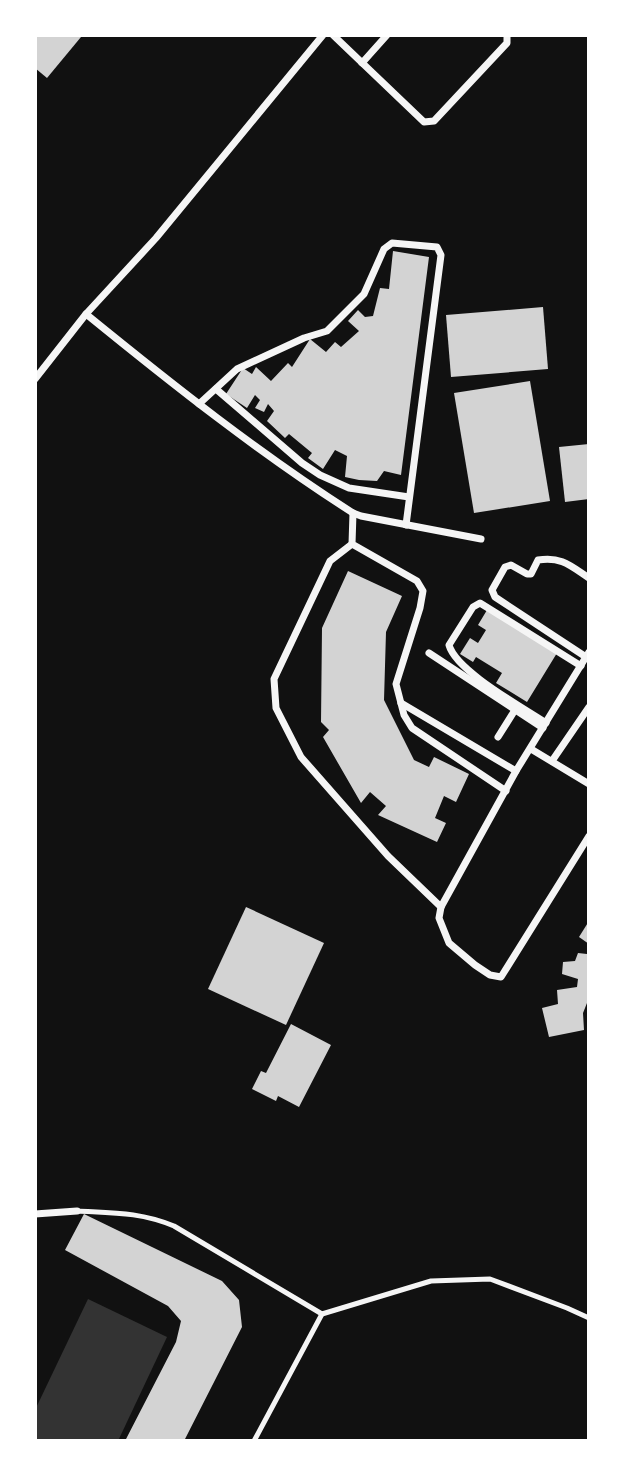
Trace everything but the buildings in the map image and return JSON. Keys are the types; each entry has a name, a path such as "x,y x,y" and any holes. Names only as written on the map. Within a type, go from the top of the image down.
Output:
{"street":[{"path":"35,379 86,314 156,238 323,35"},
{"path":"333,35 424,122 434,121 507,43 507,35"},
{"path":"362,62 387,35"},
{"path":"199,404 237,369 304,338 327,331 364,294 384,248 392,243 437,247 441,255 406,525"},
{"path":"86,314 199,404 300,479 353,513 481,539"},
{"path":"216,389 302,463 348,488 410,497"},
{"path":"352,544 353,513"},
{"path":"352,544 417,581 423,591 396,684 404,715 412,728 506,791"},
{"path":"352,544 330,561 274,679 276,708 301,757 388,856 442,908"},
{"path":"589,578 561,559 544,559 538,560 531,574 511,565 505,567 492,590 495,597 587,655 516,771 442,908 439,918 449,943 490,975 501,977 589,836"},
{"path":"545,725 459,662 449,646 455,636 473,607 480,603 581,666"},
{"path":"429,653 515,710 545,725"},
{"path":"401,703 516,771"},
{"path":"552,761 589,707"},
{"path":"498,737 515,710"},
{"path":"531,749 589,784"},
{"path":"35,1214 77,1211"}],"lane":[{"path":"77,1211 131,1214 154,1218 174,1226 322,1314"},
{"path":"254,1441 322,1314 431,1280 490,1279 589,1318"}],"shaded area":[{"path":"88,1299 167,1337 118,1441 35,1441 35,1410"}]}
